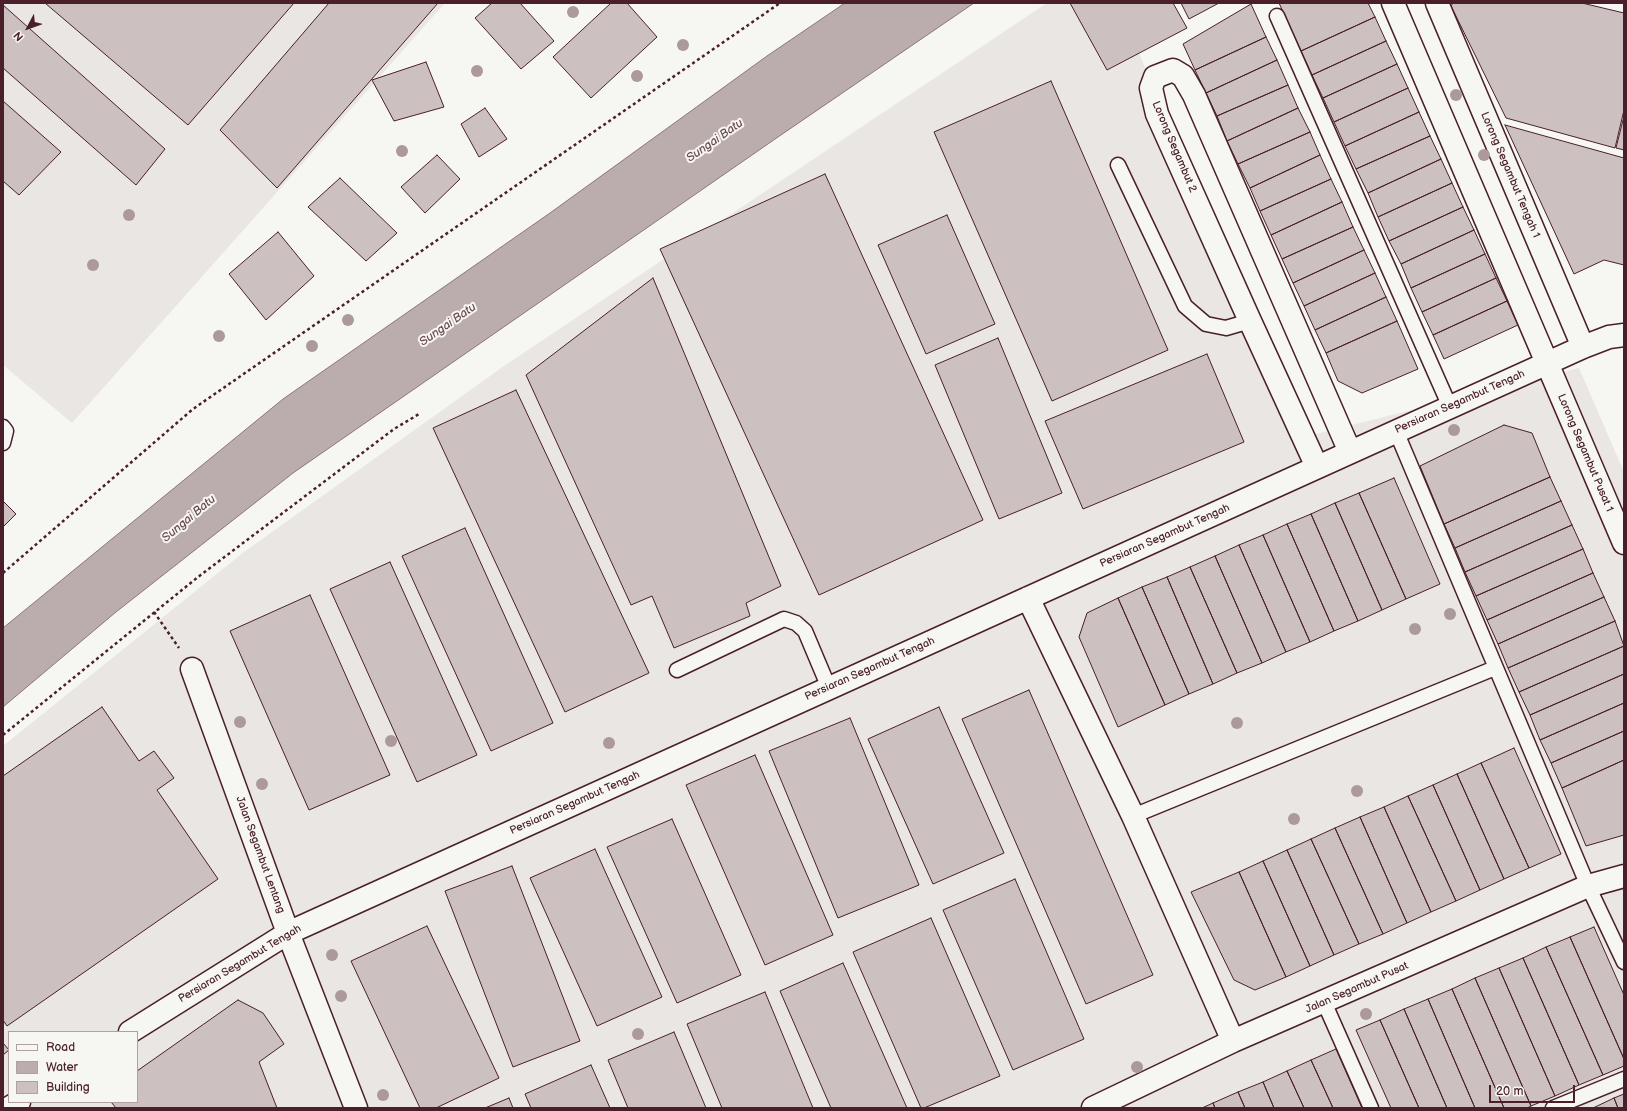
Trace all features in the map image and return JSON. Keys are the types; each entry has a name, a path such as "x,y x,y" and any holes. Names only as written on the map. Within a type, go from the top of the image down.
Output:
{"street":[{"name":"Lorong Segambut Pusat 1","path":"1393,3 1546,364 1624,543"},
{"name":"Lorong Segambut Tengah 1","path":"1437,3 1583,347"},
{"name":"Lorong Segambut 2","path":"1318,467 1250,321 1158,114 1151,88 1155,77 1172,70 1183,76 1194,95 1350,452"},
{"name":"Persiaran Segambut Tengah","path":"132,1031 288,933 1583,347 1609,336 1624,335"},
{"path":"1028,598 1133,816 1233,1041"},
{"name":"Jalan Segambut Lentang","path":"192,669 288,933 356,1108"},
{"name":"Jalan Segambut Pusat","path":"1093,1108 1233,1041 1588,886 1624,876"}],"lane":[{"path":"1277,16 1450,407"},
{"path":"1118,165 1185,306 1206,324 1226,328 1250,321"},
{"path":"3,427 6,432 3,443"},
{"path":"1396,431 1588,886 1624,962"},
{"path":"676,670 784,620 796,623 805,631 829,688"},
{"path":"1133,816 1496,668"},
{"path":"1324,1002 1371,1108"},
{"path":"1553,1108 1624,1079"}],"path":[{"path":"3,573 193,409 780,3"},
{"path":"3,735 198,577 394,429 419,414"},
{"path":"154,612 192,669"}],"shaded area":[{"path":"3,3 445,3 72,423 3,365"},
{"path":"1047,3 1116,3 1312,435 1579,368 1624,472 1624,1108 3,1108 3,746 244,552 504,366"}],"water":[{"name":"Sungai Batu","path":"845,3 974,3 293,473 116,612 3,707 3,628 283,399 550,213 767,56"}],"building":[{"path":"45,3 294,3 188,125"},
{"path":"329,3 438,3 277,188 220,130"},
{"path":"492,3 520,3 554,41 521,69 475,18"},
{"path":"611,3 627,3 657,37 591,98 553,57"},
{"path":"1070,3 1173,3 1187,28 1107,70"},
{"path":"1181,3 1219,3 1189,19"},
{"path":"1279,3 1368,3 1375,17 1301,51"},
{"path":"1453,3 1582,3 1624,13 1624,110 1615,148 1506,118 1451,6"},
{"path":"1251,4 1266,37 1195,70 1183,44"},
{"path":"3,5 165,149 136,185 3,68"},
{"path":"1375,17 1386,41 1312,75 1301,51"},
{"path":"1266,37 1277,60 1206,93 1195,70"},
{"path":"1386,41 1397,64 1323,98 1312,75"},
{"path":"1277,60 1288,85 1217,116 1206,93"},
{"path":"426,62 444,107 394,121 372,80"},
{"path":"1397,64 1408,88 1334,122 1323,98"},
{"path":"1051,81 1168,350 1052,401 934,132"},
{"path":"1288,85 1298,108 1227,141 1217,116"},
{"path":"1408,88 1419,112 1345,146 1334,122"},
{"path":"3,101 61,152 19,195 3,181"},
{"path":"485,108 507,139 479,157 461,124"},
{"path":"1298,108 1310,132 1238,164 1227,141"},
{"path":"1419,112 1430,136 1356,169 1345,146"},
{"path":"1624,116 1624,150 1616,148"},
{"path":"1505,125 1624,158 1624,265 1604,260 1574,274"},
{"path":"1310,132 1320,155 1250,188 1238,164"},
{"path":"1430,136 1441,159 1368,193 1356,169"},
{"path":"437,155 460,179 425,213 401,187"},
{"path":"1320,155 1331,179 1260,211 1250,188"},
{"path":"1441,159 1452,183 1378,217 1368,193"},
{"path":"825,174 983,520 819,595 660,249"},
{"path":"340,178 397,233 366,261 308,207"},
{"path":"1331,179 1342,202 1271,235 1260,211"},
{"path":"1452,183 1463,207 1389,241 1378,217"},
{"path":"1342,202 1353,227 1282,259 1271,235"},
{"path":"1463,207 1474,230 1401,264 1389,241"},
{"path":"947,215 995,324 926,354 878,245"},
{"path":"1353,227 1364,250 1293,283 1282,259"},
{"path":"1474,230 1485,254 1411,288 1401,264"},
{"path":"278,232 314,276 266,320 229,274"},
{"path":"1364,250 1375,273 1304,306 1293,283"},
{"path":"1485,254 1496,278 1422,312 1411,288"},
{"path":"1375,273 1386,297 1315,330 1304,306"},
{"path":"653,278 781,586 746,603 750,616 674,648 652,596 631,605 526,375"},
{"path":"1496,278 1507,301 1433,335 1422,312"},
{"path":"1386,297 1397,321 1326,353 1315,330"},
{"path":"1507,301 1518,325 1444,359 1433,335"},
{"path":"1397,321 1418,369 1362,393 1338,381 1326,353"},
{"path":"998,338 1062,493 999,519 935,365"},
{"path":"1207,354 1244,442 1083,509 1045,421"},
{"path":"516,390 649,673 565,712 433,428"},
{"path":"1504,425 1532,433 1550,477 1444,524 1420,466"},
{"path":"1550,477 1561,501 1455,548 1444,524"},
{"path":"1394,478 1440,584 1406,599 1359,493"},
{"path":"1359,493 1406,599 1382,610 1335,503"},
{"path":"3,501 16,514 3,527"},
{"path":"1561,501 1572,525 1465,572 1455,548"},
{"path":"1335,503 1382,610 1358,621 1311,514"},
{"path":"1311,514 1358,621 1334,631 1287,524"},
{"path":"1287,524 1334,631 1310,642 1263,535"},
{"path":"1572,525 1583,549 1476,596 1465,572"},
{"path":"465,528 553,723 491,751 402,556"},
{"path":"1263,535 1310,642 1286,652 1239,545"},
{"path":"1239,545 1286,652 1262,663 1215,556"},
{"path":"1583,549 1593,573 1487,620 1476,596"},
{"path":"1215,556 1262,663 1237,673 1190,567"},
{"path":"390,562 477,755 417,782 330,589"},
{"path":"1190,567 1237,673 1213,684 1167,577"},
{"path":"1593,573 1604,597 1498,644 1487,620"},
{"path":"1167,577 1213,684 1189,694 1142,587"},
{"path":"1142,587 1189,694 1165,705 1118,598"},
{"path":"310,595 390,775 309,810 230,631"},
{"path":"1604,597 1615,621 1508,668 1498,644"},
{"path":"1118,598 1165,705 1118,727 1079,637 1087,613"},
{"path":"1615,621 1624,646 1519,692 1508,668"},
{"path":"1624,646 1624,674 1530,715 1519,692"},
{"path":"1624,674 1624,703 1540,740 1530,715"},
{"path":"1029,690 1153,975 1086,1004 962,719"},
{"path":"1624,703 1624,731 1551,763 1540,740"},
{"path":"102,707 139,761 154,751 174,778 157,790 218,879 7,1026 3,1020 3,776"},
{"path":"939,707 1004,853 933,884 868,739"},
{"path":"850,718 919,885 838,918 769,751"},
{"path":"1624,731 1624,760 1562,788 1551,763"},
{"path":"1514,748 1561,854 1529,868 1481,763"},
{"path":"755,755 833,935 765,965 686,785"},
{"path":"1624,760 1624,835 1586,846 1562,788"},
{"path":"1481,763 1529,868 1504,879 1457,774"},
{"path":"1457,774 1504,879 1480,890 1433,785"},
{"path":"1433,785 1480,890 1456,901 1408,796"},
{"path":"1408,796 1456,901 1431,912 1384,807"},
{"path":"1384,807 1431,912 1407,923 1360,817"},
{"path":"1360,817 1407,923 1383,934 1335,828"},
{"path":"672,819 741,975 677,1003 607,847"},
{"path":"1335,828 1383,934 1359,944 1311,839"},
{"path":"1311,839 1359,944 1334,955 1287,850"},
{"path":"595,849 662,997 597,1026 530,878"},
{"path":"1287,850 1334,955 1310,966 1263,861"},
{"path":"1263,861 1310,966 1286,977 1239,872"},
{"path":"512,866 580,1041 513,1067 445,891"},
{"path":"1239,872 1286,977 1255,990 1234,980 1191,892"},
{"path":"1015,879 1084,1039 1013,1070 943,910"},
{"path":"931,918 1000,1076 921,1108 853,952"},
{"path":"427,926 499,1078 436,1108 420,1108 351,961"},
{"path":"1594,927 1624,995 1624,1059 1570,937"},
{"path":"1570,937 1624,1059 1624,1066 1603,1075 1546,947"},
{"path":"1546,947 1603,1075 1579,1085 1523,958"},
{"path":"1523,958 1579,1085 1555,1096 1499,968"},
{"path":"843,963 907,1108 831,1108 780,991"},
{"path":"1499,968 1555,1096 1531,1106 1475,978"},
{"path":"1475,978 1531,1106 1527,1108 1504,1108 1452,989"},
{"path":"1452,989 1504,1108 1475,1108 1428,999"},
{"path":"765,992 813,1108 722,1108 687,1024"},
{"path":"1428,999 1475,1108 1447,1108 1404,1009"},
{"path":"238,1000 263,1013 284,1044 259,1062 277,1108 116,1108 112,1103 138,1103 138,1070"},
{"path":"1404,1009 1447,1108 1419,1108 1380,1020"},
{"path":"1380,1020 1419,1108 1391,1108 1356,1030"},
{"path":"674,1032 706,1108 628,1108 608,1060"},
{"path":"3,1043 8,1051 3,1055"},
{"path":"1336,1049 1362,1108 1333,1108 1311,1060"},
{"path":"1311,1060 1333,1108 1304,1108 1287,1071"},
{"path":"591,1065 610,1108 531,1108 525,1094"},
{"path":"1287,1071 1304,1108 1274,1108 1263,1082"},
{"path":"1263,1082 1274,1108 1245,1108 1238,1092"},
{"path":"1238,1092 1245,1108 1215,1108 1213,1103"},
{"path":"1624,1094 1624,1108 1618,1108 1614,1098"},
{"path":"509,1098 513,1108 485,1108"},
{"path":"1614,1098 1618,1108 1593,1108"},
{"path":"1213,1103 1215,1108 1202,1108"}]}
